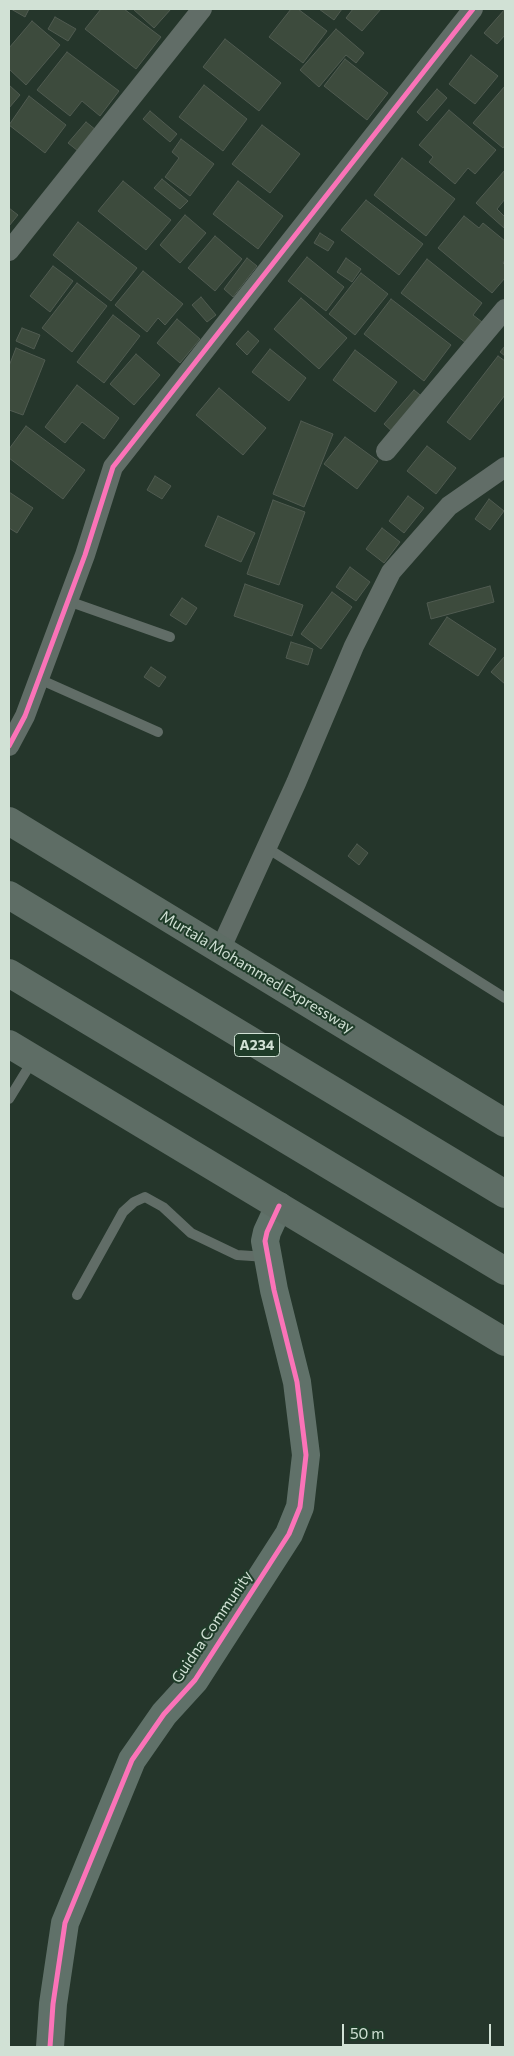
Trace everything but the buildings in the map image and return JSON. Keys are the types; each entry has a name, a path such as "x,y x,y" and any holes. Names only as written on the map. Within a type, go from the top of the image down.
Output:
{"highway":[{"name":"Murtala Mohammed Expressway","path":"9,821 505,1123"},
{"name":"A234","path":"9,895 505,1194"},
{"path":"9,974 505,1271"},
{"path":"9,1044 505,1342"}],"street":[{"path":"9,251 202,9"},
{"path":"9,746 25,716 85,555 112,467 473,9"},
{"path":"386,451 505,309"},
{"path":"220,950 267,848 354,646 391,572 449,506 505,466"},
{"name":"Guidna Community","path":"50,2047 52,2004 66,1923 132,1760 164,1714 195,1680 289,1534 300,1507 306,1454 297,1382 265,1241 266,1232 279,1206"}],"lane":[{"path":"68,601 170,637"},
{"path":"39,679 158,732"},
{"path":"267,848 505,998"},
{"path":"9,1100 33,1059"},
{"path":"76,1295 123,1212 134,1202 145,1197 163,1207 191,1233 237,1255 268,1257"}],"cycle path":[{"path":"9,746 25,716 85,555 113,467 473,9"},
{"path":"50,2047 53,2004 65,1923 132,1760 164,1714 195,1680 289,1534 300,1507 306,1455 297,1382 274,1290 265,1241 279,1206"}]}
